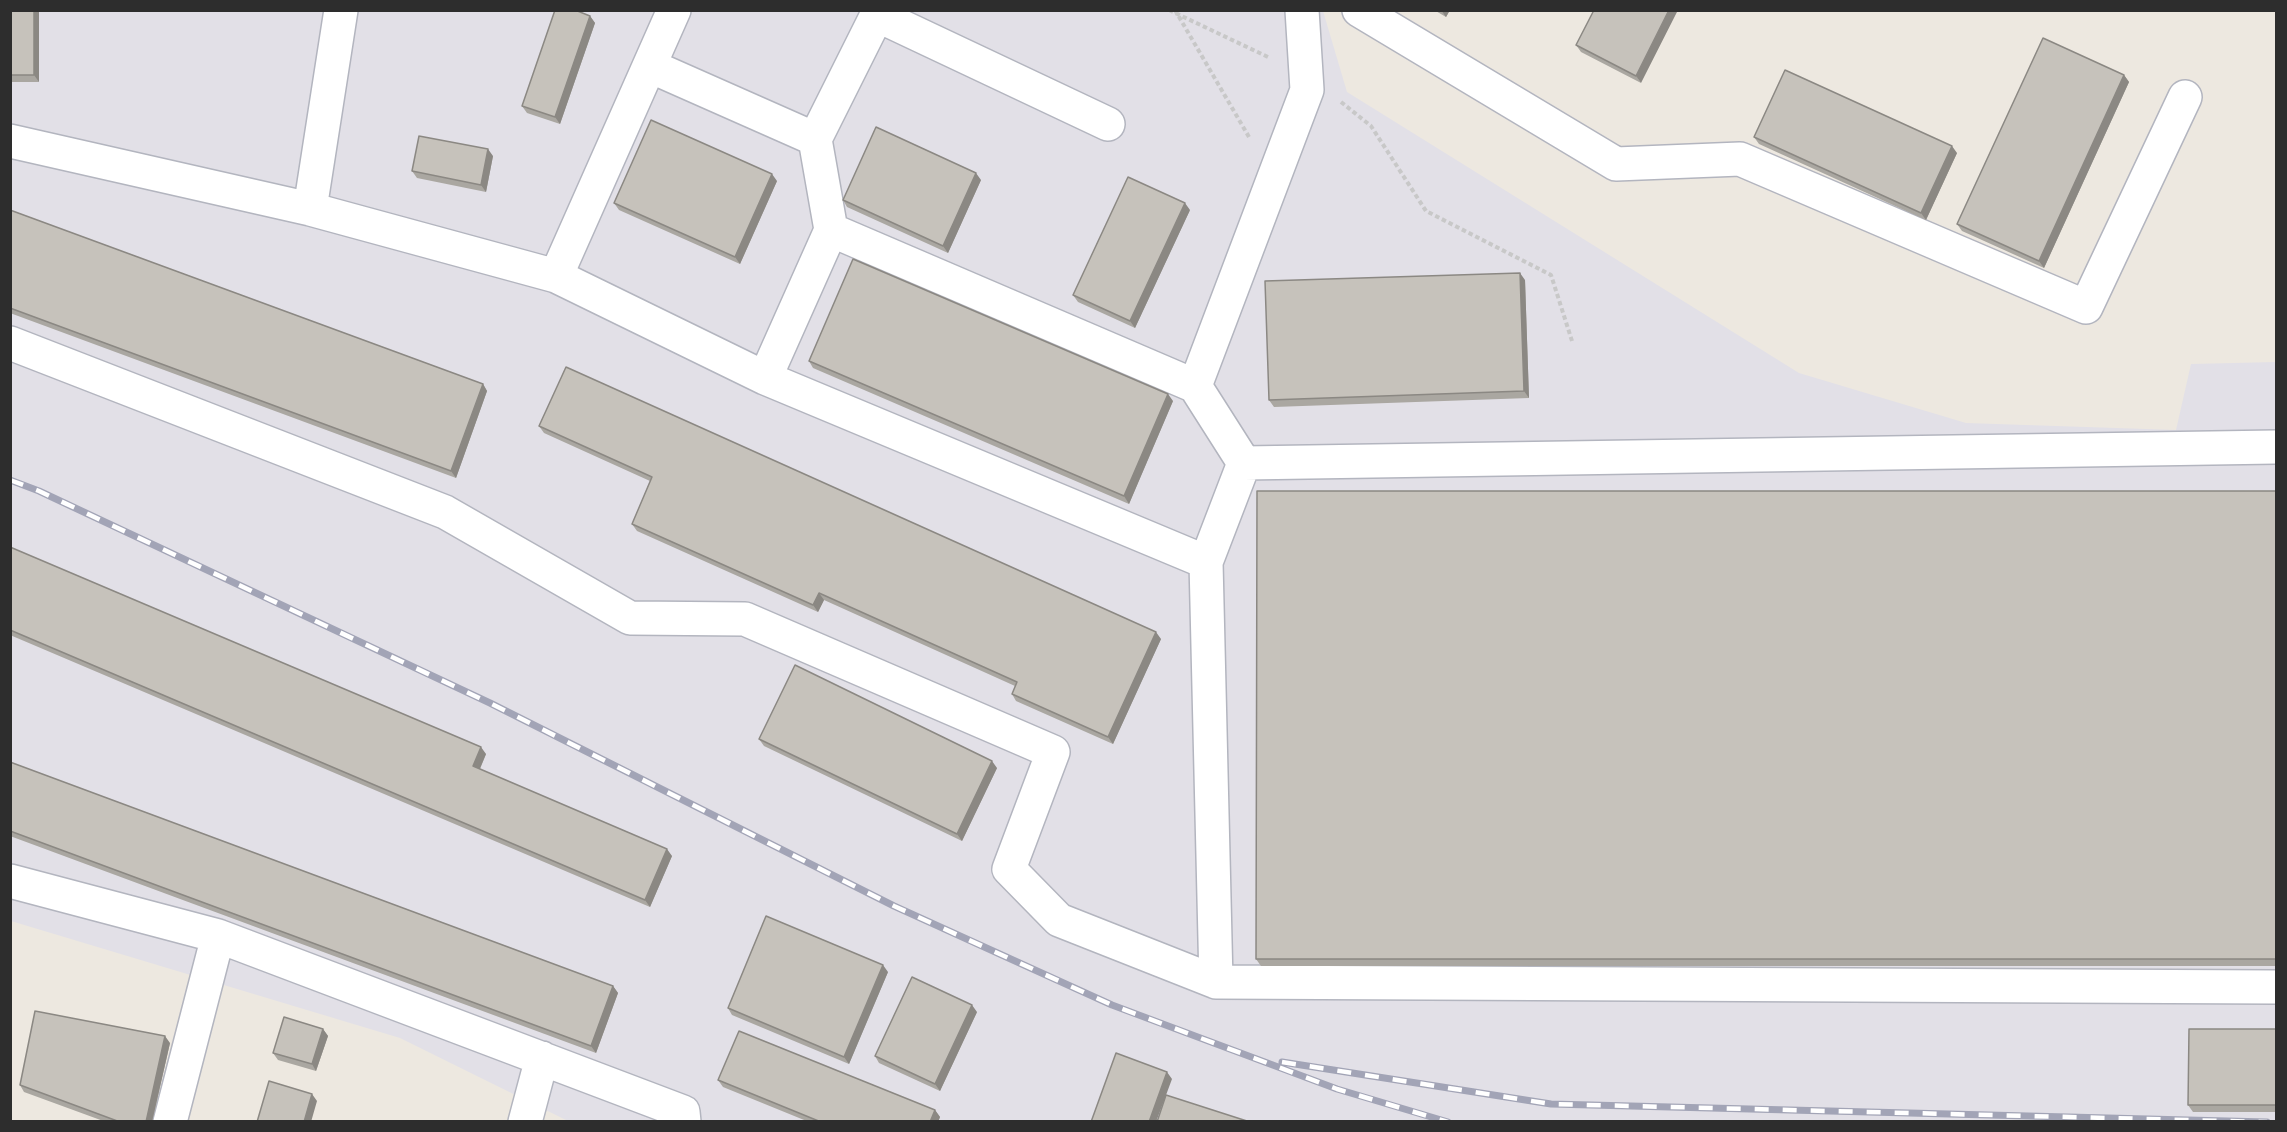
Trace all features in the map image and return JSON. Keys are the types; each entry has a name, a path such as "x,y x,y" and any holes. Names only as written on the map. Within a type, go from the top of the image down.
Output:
{"lane":[{"path":"310,209 341,10"},
{"path":"556,276 674,10"},
{"path":"1195,386 1307,90 1302,10"},
{"path":"1359,10 1616,164 1740,159 2086,307 2185,97"},
{"path":"765,378 831,230 815,139 877,15 1108,124"},
{"path":"650,66 815,139"},
{"path":"10,141 310,209 556,276 765,378 1206,562"},
{"path":"831,230 1195,386 1244,463"},
{"path":"10,342 445,512 630,618 745,619 1053,752 1009,868 1059,920 1216,982 2277,987"},
{"path":"1244,463 2277,447"},
{"path":"1216,982 1206,562 1244,463"},
{"path":"10,881 218,936 542,1058 692,1118"},
{"path":"170,1122 218,936"},
{"path":"525,1122 542,1058"}],"path":[{"path":"1168,10 1306,75 1371,126 1426,211 1551,275 1572,341"},
{"path":"1177,13 1273,178"}],"shaded area":[{"path":"10,11 1323,11 1347,92 1799,373 1966,423 2176,430 2191,364 2276,362 2276,1121 568,1121 400,1038 11,921"}],"building":[{"path":"10,10 34,10 34,75 10,75"},
{"path":"555,10 575,10 590,16 555,117 522,106"},
{"path":"1594,10 1669,10 1636,76 1576,45"},
{"path":"2043,38 2124,75 2039,261 1957,224"},
{"path":"1785,70 1952,146 1921,213 1754,137"},
{"path":"651,120 772,174 735,257 614,203"},
{"path":"876,127 976,173 943,246 843,200"},
{"path":"419,136 488,149 481,185 412,171"},
{"path":"1128,177 1185,203 1130,321 1073,295"},
{"path":"10,210 483,384 451,471 10,308"},
{"path":"853,259 1168,394 1124,496 809,361"},
{"path":"1520,273 1524,391 1269,400 1265,281"},
{"path":"566,367 1156,632 1108,737 1012,694 1017,682 819,593 813,605 632,524 652,477 539,426"},
{"path":"1257,491 2277,491 2277,959 1256,959"},
{"path":"10,547 481,747 473,766 667,849 645,900 10,630"},
{"path":"795,665 992,761 957,834 759,739"},
{"path":"10,762 613,986 591,1046 10,831"},
{"path":"766,916 883,965 844,1057 728,1008"},
{"path":"912,977 972,1005 935,1084 875,1056"},
{"path":"35,1011 165,1036 146,1122 120,1122 20,1085"},
{"path":"284,1017 323,1029 312,1064 273,1053"},
{"path":"2189,1029 2277,1029 2277,1105 2188,1105"},
{"path":"739,1031 935,1110 930,1122 821,1122 718,1080"},
{"path":"1116,1053 1167,1072 1149,1122 1091,1122"},
{"path":"269,1081 312,1094 304,1122 257,1122"},
{"path":"1166,1095 1250,1122 1157,1122"}],"railway":[{"path":"10,480 39,491 490,703 894,906 1112,1005 1337,1089 1448,1122"},
{"path":"1282,1062 1551,1104 2267,1122"}]}
